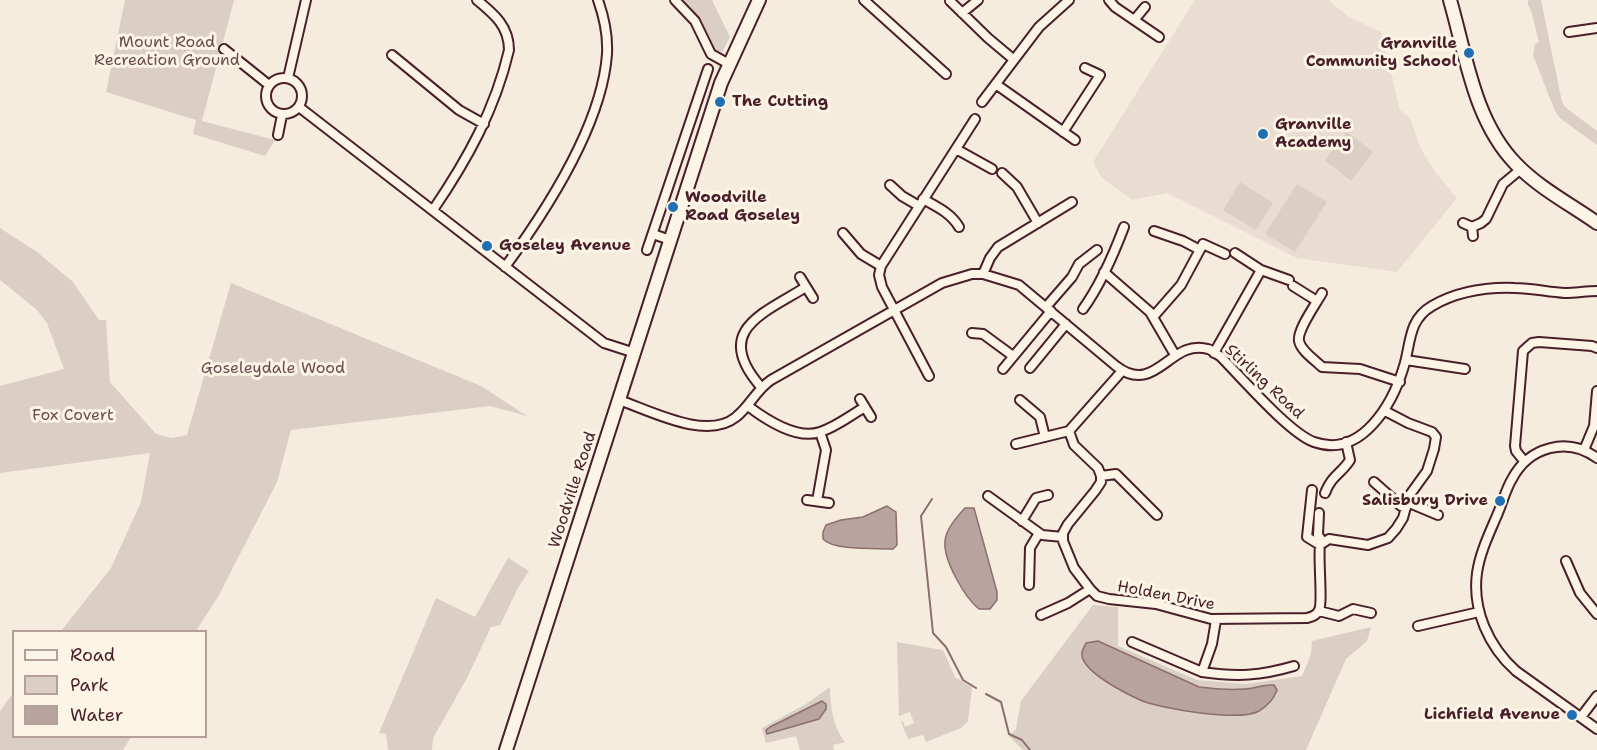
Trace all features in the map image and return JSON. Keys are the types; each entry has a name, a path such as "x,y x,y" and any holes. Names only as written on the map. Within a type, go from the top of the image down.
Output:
{"main road":[{"name":"Woodville Road","path":"506,750 721,83 759,0"},
{"path":"1450,0 1480,105 1499,142 1521,169 1597,224"}],"street":[{"path":"288,78 306,0"},
{"path":"433,210 471,150 484,124 507,59 509,44 501,21 477,0"},
{"path":"505,267 526,239 564,177 596,101 607,53 605,29 598,0"},
{"path":"675,0 694,21 711,54 729,64"},
{"path":"864,0 946,74"},
{"path":"950,0 1013,59"},
{"path":"962,13 978,0"},
{"path":"982,102 1058,3 1069,0"},
{"path":"1109,0 1115,7 1159,37"},
{"path":"1135,19 1145,8"},
{"path":"1569,32 1597,28"},
{"path":"224,49 269,85"},
{"path":"392,55 459,110 484,124"},
{"path":"1063,132 1100,75 1085,68"},
{"path":"647,250 707,73 721,83"},
{"path":"288,78 299,87 302,93 299,107 292,113 282,115 275,112 266,100 269,85 275,80 288,78"},
{"path":"996,85 1075,140"},
{"path":"299,107 604,343 635,353"},
{"path":"278,135 282,115"},
{"path":"929,376 882,287 879,275 881,266 975,118"},
{"path":"956,149 992,169"},
{"path":"1463,223 1472,232 1486,219 1503,184 1521,169"},
{"path":"1002,173 1017,187 1038,223"},
{"path":"890,185 902,195 944,211 955,220 959,227"},
{"path":"983,274 998,247 1072,202"},
{"path":"1083,309 1112,258 1124,227"},
{"path":"1154,231 1200,250"},
{"path":"843,233 861,254 881,266"},
{"path":"653,234 670,240"},
{"path":"1153,316 1181,285 1203,244 1225,254"},
{"path":"1003,369 1072,277 1079,264 1097,250"},
{"path":"1235,253 1261,270 1291,283 1317,301"},
{"path":"1214,353 1261,270"},
{"path":"1104,272 1153,316 1175,355"},
{"path":"620,400 691,425 706,427 728,423 748,406 760,387 942,282 972,274 983,274 1019,285 1122,371 1069,431 1016,444"},
{"path":"800,276 813,298"},
{"path":"760,387 750,376 740,356 740,344 744,332 752,321 806,287"},
{"path":"1324,493 1334,476 1345,468 1350,460 1346,442 1365,432 1386,411 1400,382 1416,321 1430,307 1447,298 1464,293 1514,288 1565,293 1597,291"},
{"path":"1322,293 1300,332 1299,340 1302,348 1322,367 1360,369 1400,382"},
{"path":"1030,368 1066,324"},
{"path":"972,333 983,334 1013,356"},
{"path":"1524,461 1515,446 1523,351 1532,343 1539,342 1597,348"},
{"name":"Stirling Road","path":"1122,371 1134,375 1146,375 1155,372 1175,355 1195,348 1207,349 1220,356 1293,429 1314,442 1335,445 1346,442"},
{"path":"1406,360 1465,369"},
{"path":"1584,450 1594,426 1597,391"},
{"path":"860,399 871,417"},
{"path":"1020,400 1040,417 1045,437"},
{"path":"748,406 768,419 793,430 813,433 820,432 865,407"},
{"path":"1322,544 1329,539 1368,544 1388,538 1396,529 1420,479 1427,471 1436,437 1428,429 1408,423 1386,411"},
{"path":"1041,615 1090,590 1071,561 1063,537 1068,524 1101,482 1101,476 1098,468 1074,445 1069,431"},
{"path":"817,501 826,450 820,432"},
{"path":"1597,458 1584,450 1556,446 1535,453 1524,461 1511,479 1482,553 1477,574 1479,612 1488,635 1504,660 1597,729"},
{"path":"1101,476 1116,474 1157,515"},
{"path":"1374,482 1401,506 1407,505 1438,515"},
{"path":"1312,490 1307,537 1322,544"},
{"path":"1022,521 1036,498 1048,495"},
{"path":"988,496 1040,533 1051,537 1063,537"},
{"path":"807,500 829,503"},
{"path":"1319,513 1318,535 1322,544 1318,560 1319,611"},
{"path":"1029,585 1030,548 1040,533"},
{"path":"1566,561 1580,593 1597,614"},
{"name":"Holden Drive","path":"1090,590 1097,596 1109,599 1156,604 1216,620 1307,618 1319,611 1339,615 1353,609 1371,613"},
{"path":"1418,627 1479,612"},
{"path":"1202,672 1212,644 1216,620"},
{"path":"1132,642 1202,672 1231,676 1253,675 1294,666"},
{"path":"1581,717 1597,696"}],"shaded area":[{"name":"Granville Academy","path":"1195,0 1328,0 1349,17 1381,32 1400,110 1410,118 1421,149 1436,173 1457,198 1397,272 1297,258 1167,193 1132,200 1101,177 1093,162"}],"green space":[{"name":"Mount Road Recreation Ground","path":"125,0 234,0 202,121 275,140 265,156 193,134 196,120 106,92"},
{"path":"681,0 712,0 730,37 720,56 714,53 692,13"},
{"path":"1528,0 1541,0 1562,102 1565,107 1597,131 1597,145 1560,118 1555,111 1533,55 1535,44 1539,42"},
{"path":"1347,132 1373,152 1351,181 1325,160"},
{"path":"1240,182 1273,203 1256,230 1223,210"},
{"path":"1297,184 1327,202 1295,252 1265,234"},
{"name":"Goseleydale Wood","path":"0,228 37,252 73,282 99,320 106,320 110,382 156,434 171,438 187,435 231,283 481,386 527,416 490,406 291,430 277,482 219,595 197,630 62,630 111,568 141,502 150,453 0,473 0,386 64,369 47,323 37,310 0,280"},
{"path":"508,558 529,571 500,625 491,627 467,678 433,738 432,750 388,750 386,734 379,733 436,598 475,617"},
{"path":"1093,605 1118,607 1118,646 1197,680 1246,684 1302,676 1311,654 1312,641 1371,627 1367,641 1346,659 1306,750 1023,750 1009,736 1016,729 1021,701"},
{"path":"897,642 943,650 955,677 972,687 968,721 961,728 926,742 923,735 908,739 901,722 903,721 905,727 914,723 910,712 899,716"},
{"path":"830,687 833,716 837,729 845,742 833,745 834,750 800,750 796,736 766,743 762,728 806,704"},
{"path":"12,694 12,738 130,738 123,750 0,750 0,711"}],"water":[{"path":"887,506 896,512 897,545 893,549 846,547 828,543 823,539 826,525 863,517"},
{"path":"965,508 974,508 997,592 997,600 990,609 979,609 973,604 956,578 945,549 947,532"},
{"path":"1098,641 1199,687 1248,689 1274,685 1277,690 1265,707 1249,714 1219,715 1150,704 1116,687 1090,669 1082,656 1082,651 1086,643"},
{"path":"822,701 826,704 826,709 819,719 767,734 766,730 770,727"}],"waterway":[{"path":"932,499 921,516 933,633 946,647 963,680 976,688"},
{"path":"986,694 1001,702 1009,734 1022,740 1030,750"}],"place":[{"name":"Granville Community School","path":"1469,53"},
{"name":"The Cutting","path":"720,102"},
{"name":"Granville Academy","path":"1263,134"},
{"name":"Woodville Road Goseley","path":"673,207"},
{"name":"Goseley Avenue","path":"487,246"},
{"name":"Salisbury Drive","path":"1500,501"},
{"name":"Lichfield Avenue","path":"1572,715"}],"park label":[{"name":"Fox Covert","path":"73,416"}]}
